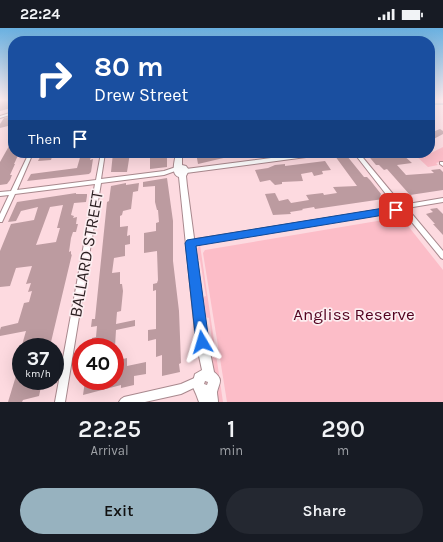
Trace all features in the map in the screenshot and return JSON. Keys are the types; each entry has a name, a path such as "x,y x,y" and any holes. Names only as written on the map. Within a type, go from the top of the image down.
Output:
{"street":[{"path":"0,220 29,158"},
{"name":"BALLARD STREET","path":"60,402 102,158"},
{"path":"124,402 181,389 205,388 202,342 179,158"},
{"path":"0,194 282,158"},
{"path":"360,158 443,256"},
{"path":"190,243 443,200"}],"green space":[{"path":"443,147 443,161 436,163 438,165 428,167 418,158 435,158 435,151"},
{"name":"Angliss Reserve","path":"401,217 443,270 443,402 227,402 203,253 205,250"},
{"path":"200,245 223,402 217,402 216,377 210,360 214,356 209,318 205,317 203,297 206,296 197,249"}],"building":[{"path":"8,117 8,126 0,128 0,124 4,118"},
{"path":"440,129 443,131 443,134 435,138 435,131"},
{"path":"8,148 8,158 17,158 10,175 12,175 7,184 0,185 0,162"},
{"path":"40,158 52,158 51,160 38,161"},
{"path":"80,158 91,158 90,160 93,159 91,172 89,174 27,181 31,174 77,168"},
{"path":"112,158 129,158 127,172 111,172"},
{"path":"150,158 167,158 167,167 150,169"},
{"path":"197,158 224,158 198,164"},
{"path":"336,158 349,158 364,177 367,177 370,180 383,199 315,209 314,207 290,212 291,214 273,215 265,194 275,193 279,201 288,199 291,203 309,200 306,195 337,193 333,187 357,186"},
{"path":"370,158 406,158 412,163 397,165 406,175 434,173 431,170 440,169 443,172 443,190 410,195 387,169 384,170 379,165 376,165"},
{"path":"325,161 331,170 322,171 323,174 314,176 312,172 301,174 303,181 282,182 282,184 275,185 270,180 260,182 255,170 268,168 275,165 285,164 285,166"},
{"path":"167,178 173,221 173,261 179,311 181,363 179,364 180,372 162,376 162,355 156,357 156,339 148,341 148,330 156,329 156,290 153,291 153,284 157,283 158,280 157,251 144,253 144,233 156,231 156,223 159,222 158,210 155,202 155,186 143,187 143,182"},
{"path":"126,183 126,185 139,183 138,191 133,192 131,209 123,211 122,215 120,216 120,227 128,226 127,236 130,235 130,244 125,245 125,256 114,258 112,273 120,272 120,284 122,284 123,291 121,311 117,312 116,324 135,320 135,326 116,330 116,338 92,338 96,337 97,326 91,327 92,319 95,319 107,202 109,201 111,186"},
{"path":"76,193 87,194 86,202 74,203 71,215 74,216 73,218 77,217 76,224 78,224 76,232 73,232 71,238 69,252 71,251 71,255 72,254 52,338 24,338 26,331 0,336 1,327 18,323 24,303 29,302 32,291 28,292 31,283 26,284 32,266 16,268 10,286 0,287 0,251 11,224 34,220 38,207 21,211 16,221 8,222 17,202","holes":["63,205 57,228 60,228 56,242 36,245 50,207"]},
{"path":"437,208 443,214 443,235 426,214 433,212 430,209"},
{"path":"127,358 127,366 146,362 146,374 134,376 134,385 124,387 124,359"},
{"path":"12,389 40,390 39,396 23,400 22,402 8,402"},
{"path":"84,390 102,390 83,395"}],"route":[{"path":"202,342 190,243 396,210"}]}
